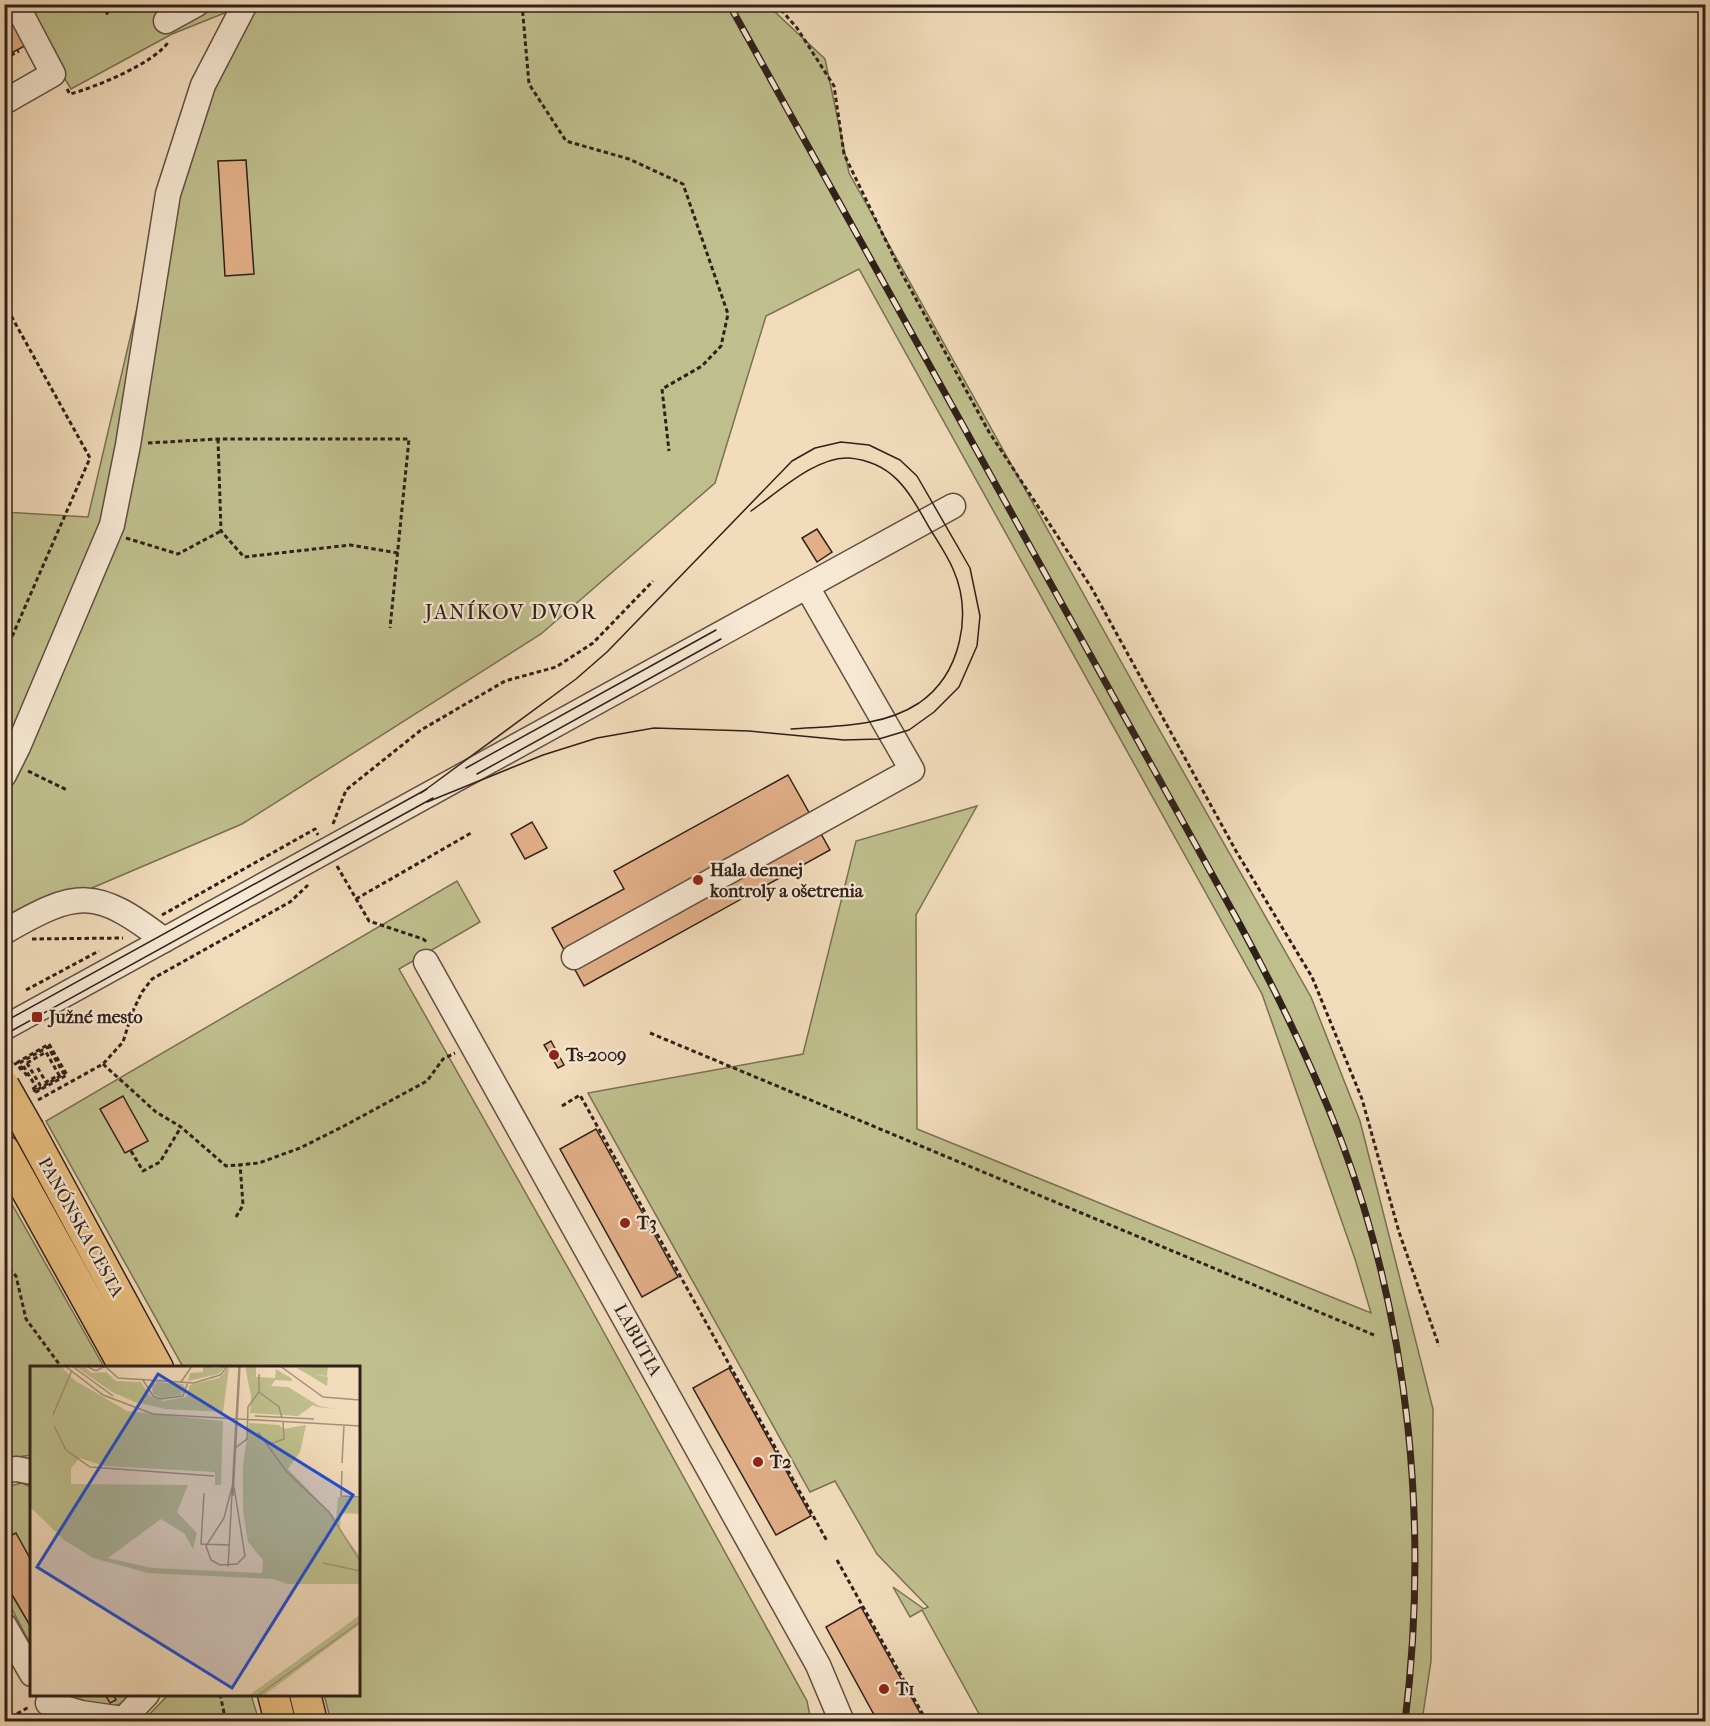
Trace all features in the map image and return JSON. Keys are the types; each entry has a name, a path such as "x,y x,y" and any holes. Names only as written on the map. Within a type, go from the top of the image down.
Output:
{"main road":[{"name":"PANÓNSKA CESTA","path":"15,1081 29,1130 127,1350"},
{"name":"PANÓNSKA CESTA","path":"4,1150 127,1350 155,1366"},
{"path":"273,1696 280,1722"},
{"path":"305,1696 312,1722"}],"street":[{"path":"4,102 53,74 16,4"},
{"path":"9,753 112,525 128,445 168,194 203,86 245,4"},
{"path":"166,21 194,6"},
{"path":"4,1028 953,506"},
{"path":"574,957 912,770 807,586"},
{"path":"4,932 61,902 77,899 96,901 129,914 164,940"},
{"name":"LABUTIA","path":"424,950 472,1043 818,1665 842,1722"},
{"path":"4,1470 17,1468 30,1471"},
{"path":"4,1626 30,1671"},
{"path":"46,1706 122,1720 146,1696"}],"path":[{"path":"36,4 38,6 57,4"},
{"path":"102,4 108,15"},
{"path":"522,4 529,84 566,141 629,159 683,184 728,314 721,346 702,366 662,389 669,451"},
{"path":"776,4 797,28 834,86 844,154 900,270 950,362 989,432 1091,587 1236,851 1312,977 1362,1099 1399,1232 1439,1346"},
{"path":"53,74 70,94 107,81 163,51 194,6"},
{"path":"4,303 90,458 4,655"},
{"path":"218,439 221,531 244,557 350,545 398,553"},
{"path":"128,445 218,439 409,439 390,628"},
{"path":"109,533 178,554 221,531"},
{"path":"9,753 67,790"},
{"path":"113,943 315,829 369,921 424,950"},
{"path":"356,899 471,833"},
{"path":"30,939 123,938"},
{"path":"26,990 103,948"},
{"path":"650,1033 1374,1335"},
{"path":"103,1064 156,1112 181,1127 226,1166 259,1163 300,1148 344,1126 427,1081 443,1059 472,1043"},
{"path":"15,1081 17,1063 34,1093 66,1074 49,1044 18,1062 35,1091 64,1074 48,1047 21,1062 36,1087"},
{"path":"36,1087 40,1085 27,1063 46,1052 59,1075 46,1082 37,1066"},
{"path":"6,1053 15,1081"},
{"path":"15,1081 36,1087"},
{"path":"562,1106 580,1095 827,1541"},
{"path":"131,1150 143,1171 160,1162 181,1127"},
{"path":"236,1217 243,1205 240,1164"},
{"path":"4,1263 16,1276 26,1318 61,1366"},
{"path":"837,1560 927,1722"},
{"path":"219,1696 226,1722"},
{"path":"4,1721 46,1706"},
{"path":"11,1717 14,1722"}],"green space":[{"path":"21,5 771,5 775,12 825,59 849,173 1311,997 1360,1121 1433,1409 1431,1661 1422,1721 983,1721 922,1610 910,1617 893,1587 924,1609 928,1607 877,1554 835,1481 810,1492 588,1093 803,1054 856,841 977,806 916,915 917,1129 1371,1313 1355,1259 1262,994 859,269 766,316 715,483 541,634 242,824 5,925 4,512 88,517 181,121 227,12 172,34 71,89"},
{"path":"457,881 480,922 399,969 580,1289 807,1701 811,1721 331,1721 324,1696 360,1696 360,1366 182,1366 46,1121"},
{"path":"4,1190 103,1366 30,1366 30,1455 5,1459"},
{"path":"22,1483 30,1487 30,1643 5,1596 4,1487"},
{"path":"61,1696 133,1696 125,1702 99,1712"},
{"path":"167,1696 251,1696 259,1721 143,1721"}],"building":[{"path":"4,4 34,41 4,57"},
{"path":"246,160 254,274 225,276 218,161"},
{"path":"817,529 832,552 817,562 802,538"},
{"name":"Hala dennej kontroly a ošetrenia","path":"788,775 830,850 584,986 552,928 624,889 614,871"},
{"path":"532,822 547,848 525,859 511,834"},
{"name":"Ts-2009","path":"551,1041 564,1065 558,1068 544,1045"},
{"path":"123,1096 148,1141 125,1153 100,1109"},
{"name":"T3","path":"596,1129 678,1277 642,1297 560,1149"},
{"name":"T2","path":"729,1368 811,1516 776,1535 693,1388"},
{"path":"16,1533 30,1558 30,1626 4,1581 4,1539"},
{"name":"T1","path":"861,1607 925,1722 878,1722 826,1627"},
{"path":"106,1696 114,1696 116,1700 110,1703"}],"tram line":[{"path":"421,793 576,679 607,652 792,461 815,448 841,442 869,445 900,460 917,476 970,568 980,616 977,646 959,687 934,712 909,730 879,739 844,740 749,731 654,728 597,738 543,755 427,802"},
{"path":"751,511 797,477 823,463 849,458 865,461 890,473 908,492 948,559 959,586 962,624 953,660 945,676 919,703 889,717 873,721 791,729"},
{"path":"466,768 716,630"},
{"path":"477,774 721,639"},
{"path":"4,1022 427,789"},
{"path":"4,1035 433,798"}],"railway":[{"path":"729,4 1239,923 1293,1030 1341,1140 1365,1210 1383,1281 1398,1354 1408,1427 1415,1575 1412,1649 1405,1722"}],"place":[{"name":"Hala dennej kontroly a ošetrenia","path":"698,880"},
{"name":"Južné mesto","path":"37,1017"},
{"name":"Ts-2009","path":"554,1055"},
{"name":"T3","path":"625,1223"},
{"name":"T2","path":"758,1462"},
{"name":"T1","path":"884,1689"}],"district":[{"name":"JANÍKOV DVOR","path":"511,612"}]}
